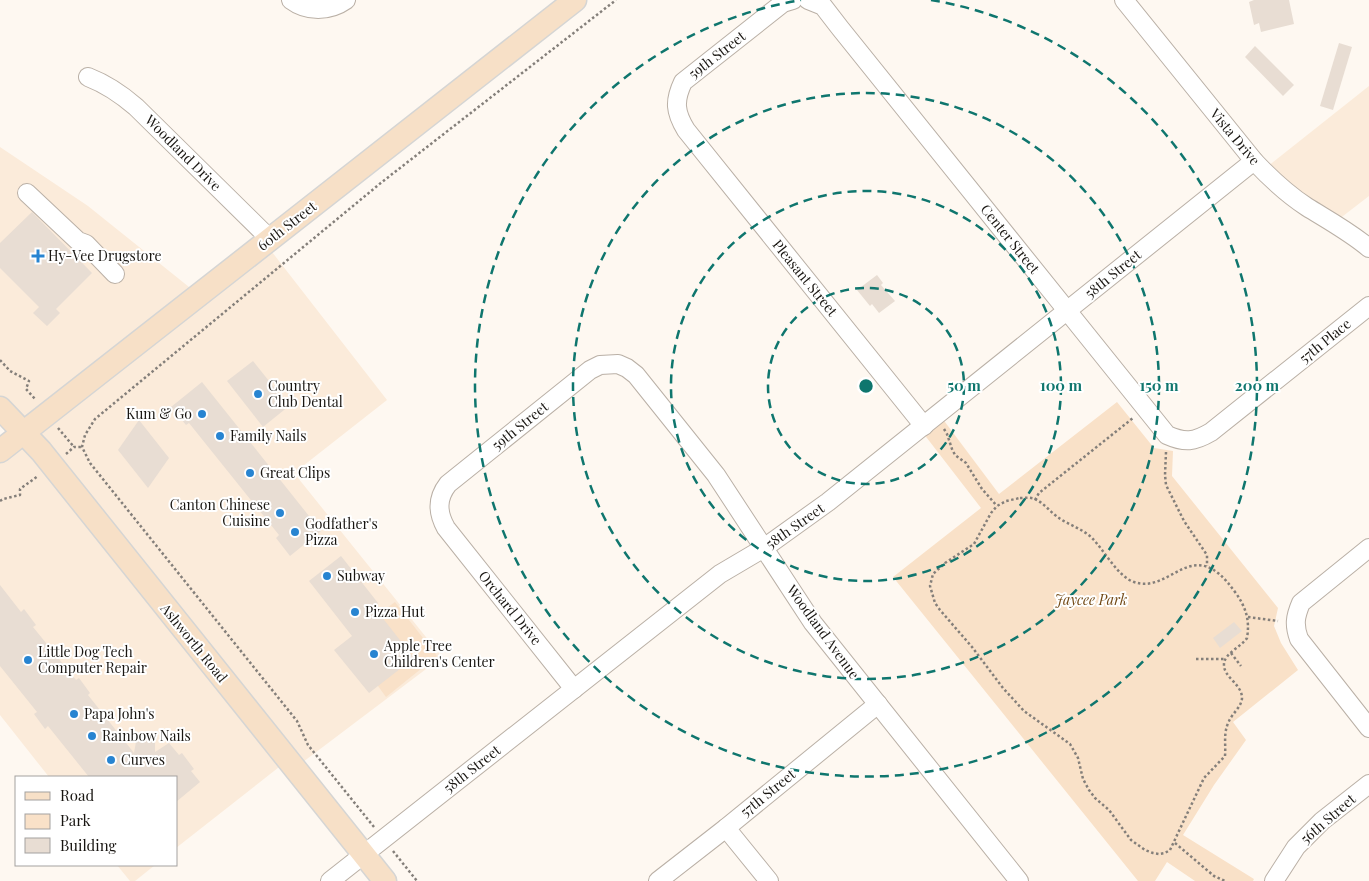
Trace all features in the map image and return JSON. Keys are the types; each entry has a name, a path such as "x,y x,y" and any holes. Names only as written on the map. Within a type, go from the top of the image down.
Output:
{"main road":[{"name":"60th Street","path":"0,451 270,239 565,3"},
{"name":"Ashworth Road","path":"0,408 24,432 385,881"}],"street":[{"path":"291,0 308,8 320,10 332,7 346,0"},
{"name":"59th Street","path":"686,130 679,118 676,106 678,93 683,82 783,4 793,0"},
{"name":"Vista Drive","path":"1124,0 1254,161 1275,182 1306,206 1334,222 1369,248"},
{"name":"Center Street","path":"815,3 1166,435 1177,440 1188,441 1200,439 1211,432"},
{"name":"Woodland Drive","path":"88,77 122,95 136,107 270,239"},
{"name":"Pleasant Street","path":"686,130 930,421"},
{"name":"58th Street","path":"330,881 720,574 764,548 828,502 1254,161"},
{"path":"28,193 78,241 86,244 115,274"},
{"name":"57th Place","path":"1211,432 1369,306"},
{"name":"59th Street","path":"446,528 438,509 439,499 448,484 458,475 590,370 600,365 618,364 627,368 636,376"},
{"name":"Woodland Avenue","path":"636,376 716,474 813,623 1019,881"},
{"name":"Orchard Drive","path":"446,528 574,689"},
{"path":"1369,548 1301,603 1295,615 1295,628 1299,639 1369,728"},
{"name":"57th Street","path":"658,881 878,704"},
{"name":"56th Street","path":"1274,881 1296,847 1322,821 1369,784"},
{"path":"726,828 769,881"}],"path":[{"path":"376,830 308,745 297,721 90,463 82,447 85,435 95,419 382,182 616,0"},
{"path":"0,360 10,371 29,381 26,389"},
{"path":"1035,500 1038,493 1133,418"},
{"path":"930,421 947,434 955,455 966,463 982,489 997,506"},
{"path":"74,447 82,447"},
{"path":"1166,452 1166,485 1184,521 1207,555 1207,567"},
{"path":"0,501 20,495 20,490"},
{"path":"1196,659 1224,659 1247,638 1248,617 1240,598 1227,581 1214,569 1188,567 1148,583 1133,582 1112,563 1090,536 1059,518 1035,500 1020,498 1006,501 997,506 991,513 974,544 945,563 933,574 930,586 935,603 972,647 1002,688 1024,711 1070,744 1078,758 1086,785 1095,798 1116,818 1131,840 1145,850 1159,854 1170,850 1204,778 1225,756 1224,736 1226,728 1242,700 1241,692 1224,669 1224,659"},
{"path":"1248,617 1278,621"},
{"path":"1231,653 1241,666"},
{"path":"1174,843 1214,876 1225,881"},
{"path":"388,845 417,881"}],"shaded area":[{"path":"1369,86 1369,196 1334,223 1263,170"},
{"path":"0,147 88,206 199,295 265,243 387,400 294,473 442,657 295,768 288,760 178,846 178,776 48,776 0,715 0,451 24,432 0,408"},
{"path":"118,866 154,866 135,881 130,881"}],"green space":[{"name":"Jaycee Park","path":"1117,402 1154,448 1173,451 1172,476 1278,608 1274,626 1281,643 1298,670 1233,722 1246,740 1214,785 1183,835 1254,879 1253,881 1195,881 1167,862 1155,881 1138,881 893,577 981,508 920,429 939,414 999,494"},
{"path":"395,602 437,656 386,697 378,686 379,614"}],"building":[{"path":"1254,0 1289,0 1294,24 1261,32 1259,23 1254,25 1249,2"},
{"path":"1339,43 1352,47 1333,110 1320,106"},
{"path":"1255,46 1294,85 1283,96 1245,57"},
{"name":"Hy-Vee Drugstore","path":"32,212 92,273 56,309 60,313 47,326 33,313 39,307 0,268 0,243"},
{"path":"877,275 883,283 881,285 895,301 879,313 872,304 870,306 857,290"},
{"name":"Country Club Dental","path":"253,361 289,406 263,427 227,381"},
{"path":"202,382 321,531 290,556 276,538 279,535 189,423 186,425 171,407"},
{"path":"139,420 169,458 148,488 118,450"},
{"path":"341,556 378,603 374,607 414,658 369,693 334,650 352,636 309,581"},
{"path":"0,585 21,612 24,609 36,625 33,627 76,680 79,678 90,693 88,695 134,753 137,736 155,737 155,752 169,743 179,755 182,753 194,769 191,771 200,782 178,800 178,776 88,776 48,726 45,729 34,714 37,712 0,666"},
{"path":"1234,622 1242,631 1220,648 1213,638"}],"place":[{"name":"Hy-Vee Drugstore","path":"38,256"},
{"name":"Country Club Dental","path":"258,394"},
{"name":"Kum & Go","path":"202,414"},
{"name":"Family Nails","path":"220,436"},
{"name":"Great Clips","path":"250,473"},
{"name":"Canton Chinese Cuisine","path":"280,513"},
{"name":"Godfather's Pizza","path":"295,532"},
{"name":"Subway","path":"327,576"},
{"name":"Pizza Hut","path":"355,612"},
{"name":"Apple Tree Children's Center","path":"374,654"},
{"name":"Little Dog Tech Computer Repair","path":"28,660"},
{"name":"Papa John's","path":"74,714"},
{"name":"Rainbow Nails","path":"92,736"},
{"name":"Curves","path":"111,760"}]}
